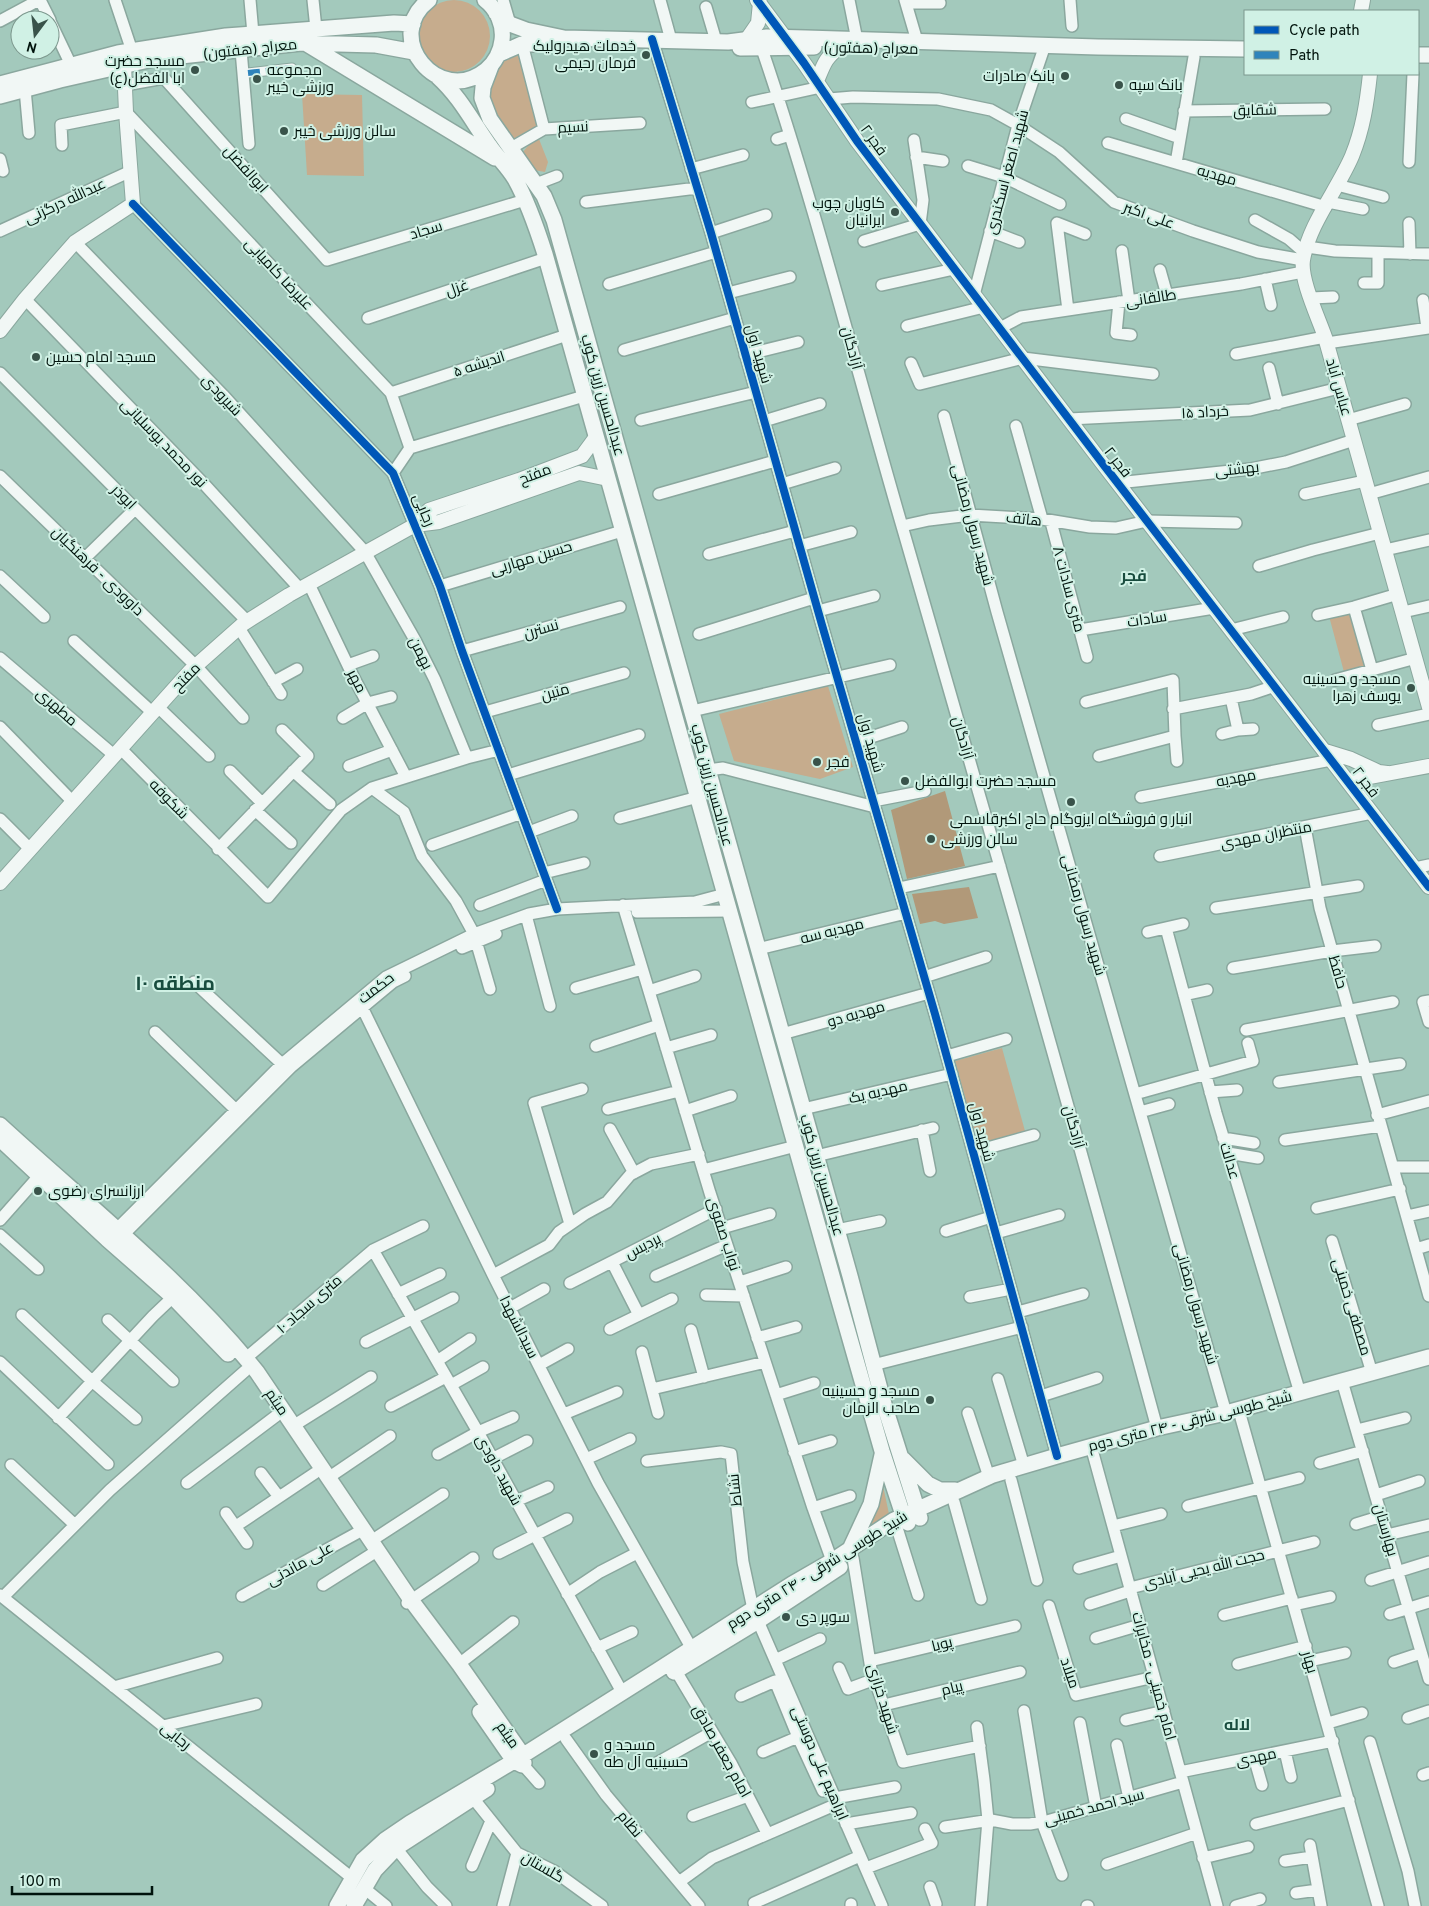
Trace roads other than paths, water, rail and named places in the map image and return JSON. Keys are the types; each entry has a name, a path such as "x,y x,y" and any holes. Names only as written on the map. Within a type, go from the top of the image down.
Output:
{"main road":[{"path":"414,52 412,42 413,24 417,13 429,0"},
{"name":"معراج (هفتون)","path":"492,3 510,24 526,30 564,38 762,49 790,43 857,40 916,41 1244,59"},
{"path":"482,98 483,87 502,40 502,26 492,3"},
{"name":"معراج (هفتون)","path":"0,84 132,51 226,36 394,23 413,24"},
{"path":"391,46 397,42 399,35 394,23"},
{"name":"معراج (هفتون)","path":"438,77 452,81 466,80 480,75 495,60 522,44 653,44 671,40 716,41 747,39 840,47 1043,51 1244,49"},
{"name":"معراج (هفتون)","path":"0,96 124,65 162,58 306,44 391,46 414,52"},
{"path":"306,44 504,164"},
{"name":"عبدالحسین زرین کوب","path":"414,52 428,71 438,77 453,91 464,105 489,146 515,178 535,223 881,1446 909,1519"},
{"path":"464,105 464,98 468,93 478,93 482,98"},
{"name":"عبدالحسین زرین کوب","path":"482,98 490,119 544,196 559,239 899,1455 909,1519"},
{"path":"712,847 716,851 723,852 729,846"},
{"path":"719,872 724,865 736,872"},
{"name":"میثم","path":"0,1125 115,1237 173,1297 245,1365 276,1416 322,1475 520,1760"},
{"name":"میثم","path":"0,1139 39,1176 192,1301 293,1426 357,1533 372,1548"},
{"name":"شیخ طوسی شرقی - ۲۴ متری دوم","path":"955,1496 1011,1480 1157,1428 1234,1415 1300,1393 1344,1385 1372,1373 1429,1357"},
{"name":"شیخ طوسی شرقی - ۲۴ متری دوم","path":"337,1906 363,1860 385,1840 424,1815 520,1760 622,1692 692,1649 756,1615 851,1554 878,1530 909,1519 989,1477 1057,1456 1092,1451 1344,1385 1429,1365"},
{"path":"851,1554 871,1504 881,1446 889,1444 894,1439"},
{"path":"899,1455 928,1484 955,1496"},
{"name":"شیخ طوسی شرقی - ۲۴ متری دوم","path":"354,1906 375,1870 396,1848 473,1798 520,1760 566,1739 676,1670 832,1561 851,1554"},
{"name":"میثم","path":"409,1601 459,1664 520,1760"},
{"path":"352,1878 364,1888"}],"street":[{"path":"0,21 39,0"},
{"path":"250,0 253,34"},
{"path":"313,0 316,29"},
{"path":"660,0 671,40"},
{"path":"849,0 857,40"},
{"path":"1070,0 1072,26"},
{"path":"118,1 132,51"},
{"path":"747,39 758,23 759,2"},
{"name":"فجر ۲","path":"759,2 823,89 857,142 1429,887"},
{"path":"916,41 906,2 940,3"},
{"path":"706,6 716,41"},
{"path":"60,41 71,65"},
{"path":"522,44 544,129"},
{"name":"شهید اول","path":"653,44 711,233 814,598 899,888 1057,1456"},
{"path":"823,89 822,64 829,54 840,47"},
{"name":"آزادگان","path":"762,49 778,95 839,301 1000,866 1157,1428"},
{"path":"241,50 249,144"},
{"name":"شهید اصغر اسکندری","path":"974,295 1018,125 1043,51"},
{"path":"1176,163 1194,57"},
{"path":"125,85 164,78 162,58"},
{"path":"0,330 75,242 133,204 124,65"},
{"path":"248,73 292,68"},
{"path":"1305,258 1311,234 1352,156 1366,113 1370,75"},
{"path":"1409,162 1413,75"},
{"name":"ابوالفضل","path":"164,78 327,260"},
{"name":"علی اکبر","path":"752,102 778,95 823,89 853,97 938,99 991,110 1059,152 1114,202 1192,231 1258,252 1305,258 1335,251 1429,254"},
{"path":"25,90 29,133"},
{"name":"شقایق","path":"1184,111 1324,109"},
{"path":"62,144 61,125 126,112"},
{"name":"علیرضا کامیابی","path":"126,112 391,392 410,448"},
{"path":"1126,119 1180,138"},
{"name":"نسیم","path":"511,148 544,129 640,123"},
{"path":"777,139 790,135"},
{"path":"864,241 920,224 923,200 914,140"},
{"name":"مهدیه","path":"1108,143 1327,204"},
{"path":"691,169 744,156"},
{"path":"916,157 943,161"},
{"path":"0,159 3,171"},
{"path":"968,166 1004,177 1060,204"},
{"name":"عبدالله درگزنی","path":"0,231 131,171"},
{"path":"536,184 557,176"},
{"path":"1337,184 1383,197"},
{"path":"586,202 697,188"},
{"name":"سجاد","path":"327,260 525,200"},
{"name":"رجایی","path":"133,204 393,473 440,586 462,652 557,909"},
{"path":"1327,204 1363,209"},
{"path":"711,233 766,215"},
{"path":"1255,220 1289,239 1305,258"},
{"path":"1068,310 1057,223 1085,234"},
{"path":"1409,223 1410,254"},
{"path":"990,231 1019,242"},
{"name":"شیرودی","path":"75,242 223,395 365,552"},
{"path":"1122,251 1124,302 1116,334 1131,335"},
{"path":"609,284 716,252"},
{"path":"1364,283 1378,283 1378,253"},
{"name":"غزل","path":"368,318 546,258"},
{"name":"طالقانی","path":"1000,328 1021,317 1265,279 1305,258"},
{"name":"عباس آباد","path":"1305,258 1311,298 1326,340 1416,658 1425,680 1429,708"},
{"path":"882,285 954,269"},
{"path":"1160,270 1167,295"},
{"path":"728,293 790,277"},
{"path":"1265,279 1271,305"},
{"path":"1311,298 1333,298"},
{"name":"نور محمد یوسلیانی","path":"25,299 305,586"},
{"path":"1236,354 1326,340 1428,328 1423,300"},
{"path":"907,326 984,307"},
{"path":"624,350 735,318"},
{"name":"اندیشه ۵","path":"391,392 567,335"},
{"path":"746,355 798,342"},
{"path":"911,363 920,384 1023,358 1153,374"},
{"path":"1269,368 1278,404"},
{"name":"ابوذر","path":"0,374 135,509 243,624 280,694"},
{"name":"۱۵ خرداد","path":"1068,419 1250,410 1339,388"},
{"path":"641,420 756,392"},
{"path":"393,473 410,448 584,396"},
{"path":"764,421 820,404"},
{"path":"1348,420 1405,404"},
{"name":"شهید رسول رمضانی","path":"944,416 996,612 1140,1112 1234,1415"},
{"name":"۸ متری سادات","path":"1016,426 1088,656"},
{"name":"مفتح","path":"0,883 196,666 243,624 305,586 415,525 430,510 519,480 582,456 596,437"},
{"name":"بهشتی","path":"1117,483 1250,469 1286,462 1354,440"},
{"path":"660,494 776,461"},
{"path":"782,484 834,468"},
{"name":"مفتح","path":"415,525 439,522 579,473 608,480"},
{"name":"داوودی - فرهنگیان","path":"0,476 196,666 243,718"},
{"path":"1305,494 1367,488 1429,477"},
{"path":"85,558 135,509"},
{"name":"هاتف","path":"902,526 928,520 970,515 1046,520 1116,528 1147,521"},
{"path":"1147,521 1236,522"},
{"name":"حسین مهاربی","path":"440,586 622,531"},
{"path":"708,554 795,531"},
{"path":"800,546 850,532"},
{"path":"1259,566 1380,533"},
{"path":"1385,550 1429,540"},
{"name":"بهمن","path":"365,552 415,640 435,680 467,758"},
{"path":"0,576 44,617"},
{"name":"مهر","path":"305,586 406,777"},
{"path":"1318,616 1354,608 1398,594"},
{"path":"818,611 874,596"},
{"path":"699,634 814,598"},
{"name":"نسترن","path":"462,652 620,606"},
{"path":"1403,612 1429,606"},
{"name":"سادات","path":"1080,630 1214,608"},
{"path":"1354,608 1372,670"},
{"path":"1231,630 1283,617"},
{"path":"74,641 209,756"},
{"path":"348,665 373,656"},
{"name":"مطهری","path":"0,658 118,753"},
{"path":"1335,680 1416,658"},
{"path":"692,711 890,665"},
{"path":"273,682 296,670"},
{"name":"متین","path":"485,712 624,673"},
{"path":"1086,702 1173,680 1173,709 1178,761"},
{"path":"1173,709 1251,694 1275,686"},
{"path":"343,718 368,703 391,697"},
{"path":"1231,698 1238,730"},
{"path":"1378,725 1429,714"},
{"path":"0,727 73,802"},
{"path":"856,742 902,727"},
{"path":"1222,734 1253,729"},
{"path":"218,849 308,756 282,730"},
{"path":"508,775 639,735"},
{"path":"1099,756 1175,736"},
{"path":"348,766 392,750"},
{"path":"372,788 467,758 499,750"},
{"name":"شکوفه","path":"118,753 268,897 341,810 372,788"},
{"path":"1328,755 1352,760 1379,772 1393,774"},
{"name":"مهدیه","path":"1141,797 1328,755"},
{"path":"1348,781 1429,766"},
{"path":"708,770 724,768 874,804 925,791"},
{"path":"230,771 258,807 291,843"},
{"path":"293,771 330,804"},
{"path":"1372,813 1368,793 1370,788 1375,783 1393,774"},
{"path":"372,788 404,812 422,856 456,901 475,937 490,988"},
{"path":"620,818 698,798"},
{"path":"432,845 522,813"},
{"name":"منتظران مهدی","path":"1160,856 1372,813"},
{"path":"529,832 572,816"},
{"path":"0,819 30,849"},
{"name":"حافظ","path":"1305,827 1317,892 1332,951 1429,1296"},
{"path":"480,905 545,877 584,863"},
{"path":"1415,868 1429,865"},
{"path":"899,888 1000,866"},
{"path":"1216,908 1358,886"},
{"name":"حکمت","path":"527,919 695,902 725,894"},
{"name":"حکمت","path":"115,1237 282,1064 360,1004 393,982 475,937 557,909 624,908 730,911"},
{"name":"نواب صفوی","path":"624,908 703,1170 794,1452 832,1561"},
{"name":"مهدیه سه","path":"758,949 906,913"},
{"path":"527,919 550,1006"},
{"path":"1148,932 1184,924"},
{"name":"عدالت","path":"1166,928 1210,1092 1300,1393"},
{"path":"1233,968 1332,951 1375,946"},
{"path":"924,976 986,957"},
{"path":"576,988 642,969"},
{"path":"649,991 695,976"},
{"path":"194,982 282,1064"},
{"path":"1184,995 1207,990"},
{"name":"مهدیه دو","path":"782,1034 929,993"},
{"path":"1429,1001 1423,1002 1429,1022"},
{"path":"1246,1030 1393,1002"},
{"name":"حکمت","path":"115,1237 291,1067 360,1004"},
{"name":"سیدالشهدا","path":"360,1004 586,1459 692,1649"},
{"path":"596,1046 659,1025"},
{"path":"155,1032 236,1110"},
{"path":"666,1048 711,1035"},
{"path":"947,1056 1006,1039"},
{"path":"1135,1094 1253,1061 1248,1043"},
{"path":"1279,1082 1400,1064"},
{"name":"مهدیه یک","path":"803,1109 952,1074"},
{"path":"570,1224 534,1103 582,1089"},
{"path":"1210,1092 1237,1090"},
{"path":"608,1109 679,1091"},
{"path":"685,1111 731,1096"},
{"path":"1285,1140 1379,1121 1429,1101"},
{"path":"1140,1112 1169,1104"},
{"path":"610,1129 634,1173"},
{"path":"816,1156 928,1129 930,1171"},
{"path":"973,1152 1034,1135"},
{"path":"1224,1138 1254,1143"},
{"path":"703,1170 796,1146"},
{"path":"1228,1153 1258,1158"},
{"path":"493,1275 549,1245 559,1232 607,1202 630,1175 651,1164 699,1154"},
{"path":"1394,1167 1429,1167"},
{"path":"0,1220 39,1176"},
{"path":"1317,1208 1400,1189"},
{"name":"پردیس","path":"570,1283 716,1209"},
{"path":"1407,1216 1429,1211"},
{"path":"722,1228 770,1214"},
{"path":"996,1233 1059,1215"},
{"path":"946,1231 991,1217"},
{"path":"837,1230 880,1221"},
{"name":"۱۰ متری سجاد","path":"1,1596 110,1490 373,1250 423,1226"},
{"path":"0,1235 38,1269"},
{"name":"مصطفی خمینی","path":"1332,1241 1372,1373"},
{"path":"656,1276 728,1245"},
{"path":"1416,1249 1429,1245"},
{"name":"شهید داودی","path":"373,1250 478,1432 622,1692"},
{"path":"612,1262 639,1315"},
{"path":"740,1282 786,1266"},
{"path":"398,1294 440,1274"},
{"path":"510,1308 544,1289"},
{"path":"970,1297 1011,1289"},
{"path":"1018,1312 1083,1294"},
{"path":"706,1295 744,1296"},
{"path":"58,1418 173,1297"},
{"path":"366,1342 453,1298"},
{"path":"610,1329 672,1298"},
{"path":"22,1314 92,1381 136,1419"},
{"path":"108,1320 172,1380"},
{"path":"757,1338 796,1327"},
{"path":"873,1365 1022,1327"},
{"path":"691,1330 704,1377"},
{"path":"437,1361 470,1339"},
{"path":"539,1365 568,1349"},
{"path":"642,1352 658,1413"},
{"path":"0,1362 108,1464"},
{"path":"652,1389 765,1362"},
{"path":"391,1406 483,1367"},
{"path":"293,1426 371,1377"},
{"path":"1041,1396 1097,1378"},
{"path":"998,1379 1024,1466"},
{"path":"776,1395 814,1383"},
{"name":"بهارستان","path":"1344,1385 1428,1675"},
{"path":"564,1414 617,1392"},
{"path":"968,1413 989,1477"},
{"name":"بهار","path":"1234,1415 1262,1488 1378,1906"},
{"path":"187,1483 276,1416"},
{"path":"438,1454 478,1432 513,1417"},
{"path":"1357,1430 1405,1418"},
{"path":"236,1526 279,1497 390,1436"},
{"path":"586,1459 630,1439"},
{"path":"492,1459 527,1441"},
{"path":"794,1452 831,1441"},
{"name":"امام خمینی - مخابرات","path":"1092,1451 1217,1906"},
{"name":"نشاط","path":"648,1460 721,1452 731,1454 743,1562 756,1615"},
{"path":"1320,1463 1363,1452"},
{"path":"11,1464 75,1525"},
{"path":"261,1473 279,1497"},
{"path":"1188,1506 1299,1478"},
{"path":"1011,1480 1037,1580"},
{"path":"1376,1495 1419,1481"},
{"path":"516,1502 548,1487"},
{"path":"323,1585 443,1494"},
{"path":"813,1508 850,1496"},
{"path":"955,1496 981,1599"},
{"path":"226,1513 247,1543"},
{"path":"1113,1526 1161,1514"},
{"path":"1356,1524 1382,1516"},
{"path":"499,1553 567,1518"},
{"path":"909,1519 918,1595"},
{"path":"1387,1535 1429,1525"},
{"name":"علی ماندنی","path":"242,1596 357,1533"},
{"name":"حجت الله یحیی آبادی","path":"1090,1604 1130,1589 1314,1542"},
{"path":"567,1594 600,1572 637,1553"},
{"name":"شهید خرازی","path":"851,1554 870,1661 903,1762 980,1746"},
{"path":"1079,1568 1121,1556"},
{"path":"409,1601 473,1558"},
{"path":"1371,1580 1429,1562"},
{"name":"رجایی","path":"1,1596 352,1878"},
{"path":"1224,1615 1330,1597"},
{"path":"1390,1614 1429,1602"},
{"name":"میلاد","path":"1049,1606 1076,1695 1154,1677"},
{"name":"ابراهیم علی دوستی","path":"756,1615 834,1803 846,1824 857,1857 866,1868 882,1906"},
{"path":"459,1664 513,1622"},
{"path":"1096,1638 1140,1625"},
{"name":"پویا","path":"870,1661 1015,1626"},
{"path":"597,1648 632,1632"},
{"path":"775,1660 820,1639"},
{"path":"1238,1664 1306,1646"},
{"path":"1310,1661 1345,1652"},
{"path":"1394,1662 1421,1653"},
{"path":"114,1687 217,1658"},
{"path":"839,1668 848,1689 875,1679"},
{"name":"امام جعفر صادق","path":"676,1670 767,1833"},
{"name":"پیام","path":"884,1705 1020,1672"},
{"path":"740,1696 776,1681 798,1736 834,1803 857,1857 754,1903"},
{"path":"163,1726 256,1704"},
{"path":"1024,1711 1042,1822 1062,1875"},
{"path":"1126,1720 1164,1711"},
{"path":"1408,1718 1429,1711"},
{"path":"1328,1723 1362,1714"},
{"path":"1080,1723 1096,1807"},
{"path":"977,1727 988,1820 981,1906"},
{"path":"656,1764 712,1732"},
{"path":"763,1752 798,1736"},
{"name":"نظام","path":"566,1739 606,1795 699,1906"},
{"name":"مهدی","path":"1182,1777 1254,1757 1333,1741"},
{"path":"1370,1742 1408,1871 1415,1906"},
{"path":"1117,1745 1129,1798"},
{"path":"1285,1751 1291,1776"},
{"path":"1254,1757 1262,1786"},
{"path":"520,1760 539,1783"},
{"name":"سید احمد خمینی","path":"945,1827 988,1820 1012,1824 1042,1822 1129,1798 1182,1777"},
{"path":"679,1882 712,1858 834,1803 895,1787"},
{"path":"693,1816 748,1796"},
{"name":"گلستان","path":"473,1798 517,1853 554,1871 602,1906"},
{"path":"1256,1824 1349,1800"},
{"path":"846,1824 911,1813"},
{"path":"472,1866 491,1821"},
{"path":"866,1868 932,1843 925,1829"},
{"path":"1107,1864 1197,1833"},
{"path":"1204,1858 1248,1847"},
{"path":"396,1848 428,1887 447,1906"},
{"path":"1284,1861 1311,1851 1321,1906"},
{"path":"503,1906 517,1853"},
{"path":"930,1887 938,1903"},
{"path":"364,1888 386,1906"},
{"path":"1296,1893 1318,1890"},
{"path":"1236,1906 1260,1900"}],"place":[{"name":"خدمات هیدرولیک فرمان رحیمی","path":"646,55"},
{"name":"مسجد حضرت ابا الفضل(ع)","path":"195,70"},
{"name":"بانک صادرات","path":"1065,76"},
{"name":"مجموعه ورزشی خیبر","path":"257,79"},
{"name":"بانک سپه","path":"1119,85"},
{"name":"سالن ورزشی خیبر","path":"284,131"},
{"name":"کاویان چوب ایرانیان","path":"895,212"},
{"name":"مسجد امام حسین","path":"36,357"},
{"name":"مسجد و حسینیه یوسف زهرا","path":"1411,688"},
{"name":"فجر","path":"817,762"},
{"name":"مسجد حضرت ابوالفضل","path":"905,781"},
{"name":"انبار و فروشگاه ایزوگام حاج اکبرقاسمی","path":"1071,802"},
{"name":"سالن ورزشی","path":"931,839"},
{"name":"ارزانسرای رضوی","path":"38,1191"},
{"name":"مسجد و حسینیه صاحب الزمان","path":"930,1400"},
{"name":"سوپر دی","path":"786,1617"},
{"name":"مسجد و حسینیه آل طه","path":"594,1754"}],"district":[{"name":"فجر","path":"1134,575"},
{"name":"منطقه ۱۰","path":"175,983"},
{"name":"لاله","path":"1237,1724"}]}
